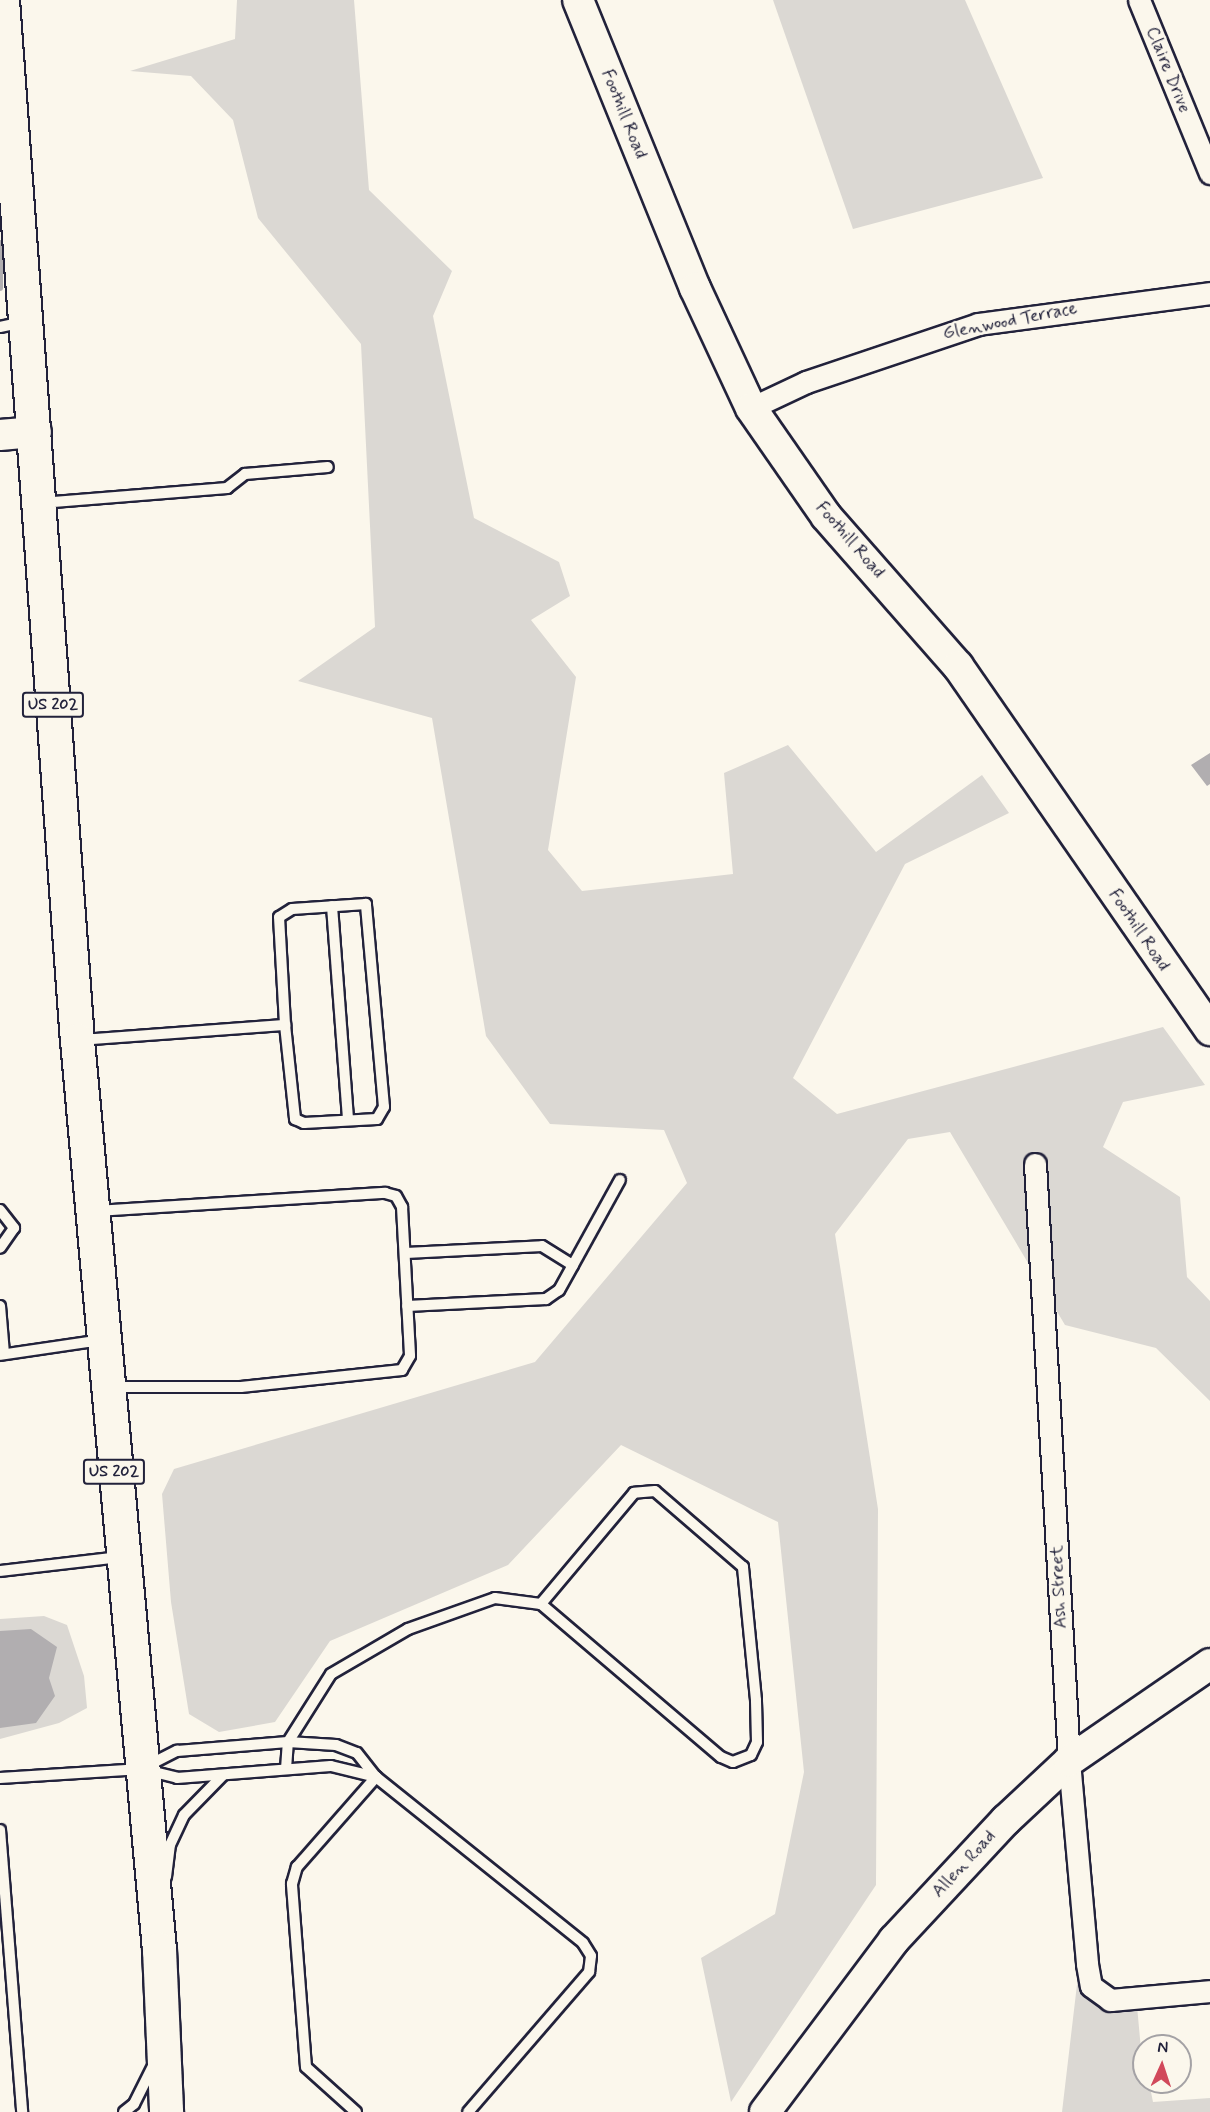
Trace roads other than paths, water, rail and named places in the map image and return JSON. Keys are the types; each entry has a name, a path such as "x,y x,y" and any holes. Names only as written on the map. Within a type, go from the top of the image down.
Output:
{"highway":[{"name":"US 202","path":"2,0 14,324 36,432 77,1040 106,1388 159,1949 161,2050 166,2112"}],"street":[{"name":"Foothill Road","path":"578,0 695,288 751,408 826,516 958,666 1210,1030"},
{"name":"Claire Drive","path":"1139,0 1210,173"},
{"name":"Glenwood Terrace","path":"751,408 806,382 978,324 1210,292"},
{"path":"0,435 36,432"},
{"name":"Ash Street","path":"1035,1164 1069,1761 1087,1964 1091,1986 1110,2000 1210,1991"},
{"name":"Allen Road","path":"765,2112 894,1940 1006,1820 1069,1761 1210,1664"}],"lane":[{"path":"40,503 227,488 245,474 328,467"},
{"path":"360,903 369,911 384,1107 377,1119 295,1119 285,1025 279,917 287,910 332,906 360,903"},
{"path":"332,906 348,1119"},
{"path":"77,1040 285,1025"},
{"path":"407,1306 546,1299 559,1290 620,1180"},
{"path":"92,1212 391,1193 401,1202 406,1253 410,1356 397,1372 241,1387 106,1388"},
{"path":"0,1210 14,1228 9,1242 0,1248"},
{"path":"406,1253 542,1246 573,1265"},
{"path":"0,1306 2,1354 103,1339"},
{"path":"286,1769 288,1742 331,1674 358,1655 468,1604 495,1598 542,1604 721,1757 733,1762 751,1755 757,1742 756,1700 743,1567 655,1491 634,1493 542,1604"},
{"path":"0,1571 122,1556"},
{"path":"142,1769 177,1751 288,1742 336,1744 357,1753 376,1777 583,1943 591,1956 589,1972 468,2112"},
{"path":"0,1778 142,1769 177,1778 331,1766 376,1777"},
{"path":"159,1949 170,1845 184,1815 222,1775"},
{"path":"356,2112 306,2067 292,1884 297,1867 376,1777"},
{"path":"0,1830 22,2112"},
{"path":"124,2112 134,2104 161,2050"}],"waterway":[{"path":"0,243 0,288"}]}
